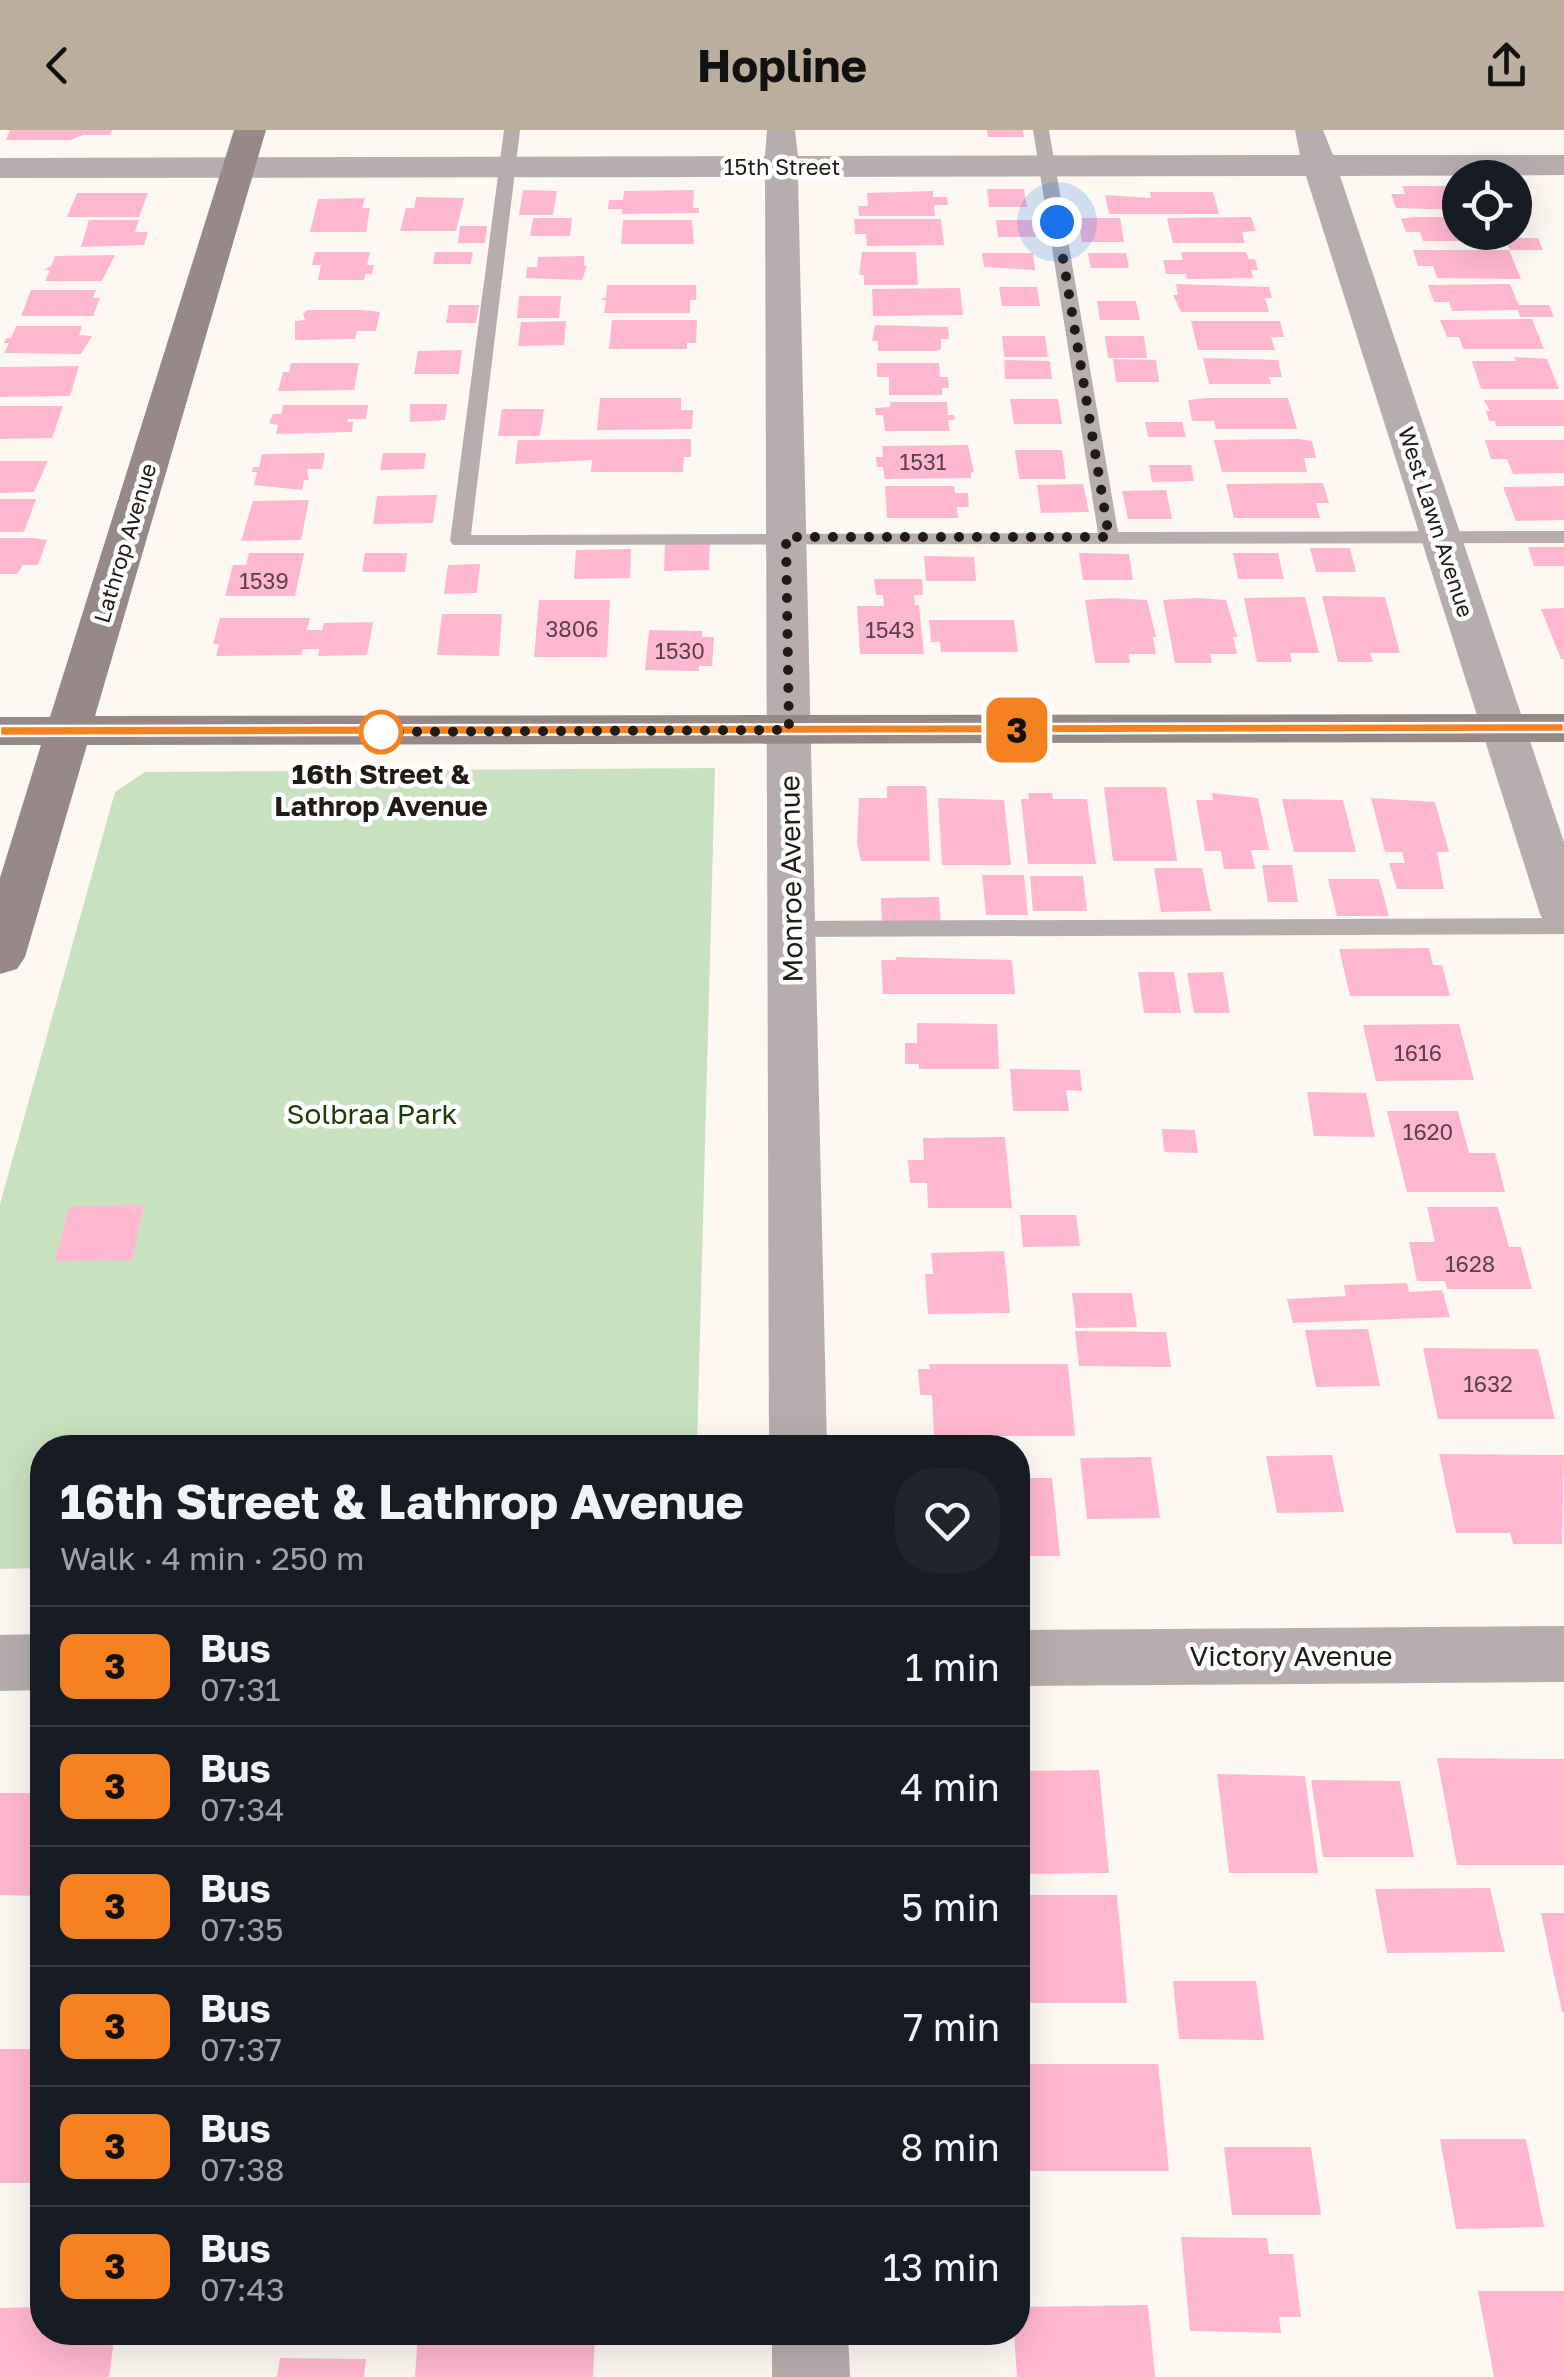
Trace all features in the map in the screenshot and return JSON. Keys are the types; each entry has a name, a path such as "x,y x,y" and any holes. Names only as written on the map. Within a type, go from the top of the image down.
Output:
{"street":[{"name":"15th Street","path":"0,168 244,149 506,168 781,148 1048,166 1314,148 1564,165"},
{"name":"Monroe Avenue","path":"781,148 798,1435"},
{"name":"West Lawn Avenue","path":"1314,148 1564,914"},
{"name":"Lathrop Avenue","path":"0,957 244,149"},
{"path":"0,731 1564,728"},
{"name":"Victory Avenue","path":"1030,1658 1564,1654"},
{"path":"0,1662 30,1662"},
{"path":"810,2345 811,2377"}],"lane":[{"path":"512,130 460,541 1564,537"},
{"path":"1040,130 1109,537"},
{"path":"792,929 1564,926"}],"green space":[{"name":"Solbraa Park","path":"715,768 697,1435 30,1435 30,1568 0,1569 0,1204 115,792 145,772"}],"building":[{"path":"10,130 112,130 110,135 83,135 70,140 6,140"},
{"path":"987,130 1023,130 1024,137 988,137"},
{"path":"1402,186 1442,186 1442,209 1396,208 1391,194 1405,194"},
{"path":"987,189 1024,189 1027,207 989,207"},
{"path":"523,190 557,191 553,215 519,215"},
{"path":"694,190 693,208 699,208 699,213 622,214 622,209 608,209 609,200 623,200 624,191"},
{"path":"933,191 933,197 947,197 948,205 934,205 935,216 859,216 858,206 868,206 867,193"},
{"path":"1150,192 1213,192 1219,214 1109,214 1105,195 1151,198"},
{"path":"77,193 148,193 139,217 67,217"},
{"path":"416,197 464,198 456,231 400,231 406,208 414,208"},
{"path":"365,198 362,208 370,208 366,232 310,232 318,199"},
{"path":"1251,217 1256,231 1242,232 1245,243 1173,243 1167,218"},
{"path":"1442,217 1442,241 1423,241 1420,232 1406,232 1401,219"},
{"path":"533,218 572,218 570,236 530,236"},
{"path":"1078,218 1120,218 1124,242 1082,242"},
{"path":"854,219 941,219 944,245 867,246 866,234 855,234"},
{"path":"89,220 139,220 135,232 148,232 144,245 81,247"},
{"path":"623,220 692,220 694,244 621,244"},
{"path":"996,220 1033,220 1036,237 998,237"},
{"path":"460,226 487,226 485,243 458,243"},
{"path":"1532,238 1538,238 1543,250 1532,250"},
{"path":"1413,250 1509,250 1521,279 1437,278 1433,266 1418,266"},
{"path":"315,252 370,252 367,265 374,265 372,274 365,274 364,280 318,280 321,265 312,265"},
{"path":"435,252 473,252 471,264 433,264"},
{"path":"862,252 916,252 918,285 864,285 864,275 859,275"},
{"path":"1181,252 1246,252 1249,259 1255,259 1258,270 1251,270 1253,278 1187,279 1186,274 1166,274 1163,260 1183,260"},
{"path":"982,253 1033,253 1035,270 984,267"},
{"path":"1088,253 1126,253 1129,268 1091,268"},
{"path":"115,255 102,281 45,281 50,270 44,270 51,266 55,256"},
{"path":"584,256 587,266 582,280 526,278 527,267 537,267 538,257"},
{"path":"1176,284 1269,287 1272,298 1265,298 1269,312 1181,312 1173,295 1178,295"},
{"path":"1510,284 1519,305 1549,305 1554,317 1520,317 1518,310 1452,311 1449,302 1434,302 1428,285"},
{"path":"607,285 696,285 696,300 690,300 690,313 604,313 606,300 601,300 606,297"},
{"path":"999,287 1037,287 1040,306 1002,306"},
{"path":"960,288 963,315 873,316 872,289"},
{"path":"31,290 96,290 93,298 100,298 93,316 21,316"},
{"path":"519,296 561,296 559,318 517,318"},
{"path":"1097,301 1136,301 1140,320 1100,320"},
{"path":"449,305 479,305 476,323 446,323"},
{"path":"307,310 380,312 376,331 357,331 355,339 295,340 295,321 305,320 303,314"},
{"path":"1532,319 1544,349 1463,349 1459,337 1447,337 1440,320"},
{"path":"612,320 697,320 696,343 687,343 687,349 609,349"},
{"path":"566,321 564,345 518,346 521,322"},
{"path":"1191,321 1280,321 1284,337 1271,337 1275,350 1198,350"},
{"path":"875,325 948,327 949,339 941,339 941,349 936,351 878,351 878,341 872,341"},
{"path":"16,326 82,326 79,335 92,336 81,354 4,353 9,343 4,343 6,338 11,338"},
{"path":"1002,336 1045,336 1048,357 1004,357"},
{"path":"1105,336 1144,336 1147,358 1108,358"},
{"path":"462,350 459,374 414,374 418,351"},
{"path":"1514,357 1547,359 1559,389 1481,389 1472,361 1516,361"},
{"path":"1203,358 1278,360 1282,377 1269,377 1271,384 1209,384"},
{"path":"1113,359 1156,360 1159,382 1116,382"},
{"path":"1004,360 1050,361 1052,379 1005,379"},
{"path":"291,363 359,363 354,390 278,391 283,372 289,372"},
{"path":"877,363 939,363 940,377 948,377 949,388 942,388 942,395 889,395 889,377 877,377"},
{"path":"79,366 70,396 0,397 0,367"},
{"path":"600,398 681,398 681,410 693,410 692,429 597,430"},
{"path":"1288,398 1297,429 1216,429 1214,421 1192,421 1188,400"},
{"path":"1010,399 1058,399 1062,424 1014,424"},
{"path":"1484,400 1564,400 1564,426 1496,426 1495,421 1489,421 1486,411 1490,411"},
{"path":"890,402 947,402 948,415 954,415 955,420 948,420 950,431 885,431 883,415 876,415 875,408 890,407"},
{"path":"410,404 447,404 445,420 410,422"},
{"path":"283,405 368,405 366,419 348,419 347,422 353,422 352,432 276,434 278,425 269,423 273,414 281,414"},
{"path":"0,406 63,406 52,438 0,439"},
{"path":"502,409 544,409 540,436 498,436"},
{"path":"1145,422 1182,422 1186,437 1148,437"},
{"path":"691,439 691,457 684,457 683,472 591,472 592,460 515,464 518,440"},
{"path":"1214,440 1312,441 1316,458 1304,458 1307,472 1222,472"},
{"path":"1485,440 1564,440 1564,473 1513,474 1507,459 1491,459"},
{"path":"968,445 974,472 971,478 885,479 883,467 877,467 876,457 883,457 882,446"},
{"path":"1015,450 1062,450 1066,479 1019,479"},
{"path":"325,453 322,469 307,469 309,480 304,480 302,490 254,485 257,472 252,472 253,467 259,467 262,454"},
{"path":"383,453 426,453 424,469 380,470"},
{"path":"0,461 48,461 34,492 0,493"},
{"path":"1149,465 1191,465 1194,481 1152,482"},
{"path":"1323,483 1329,503 1316,503 1320,518 1234,518 1226,484"},
{"path":"1083,484 1089,512 1041,513 1037,485"},
{"path":"885,486 954,486 955,493 968,493 969,507 957,507 958,518 887,518"},
{"path":"1564,486 1564,520 1516,521 1503,487"},
{"path":"1166,490 1172,519 1128,519 1122,491"},
{"path":"437,495 433,523 373,524 377,496"},
{"path":"0,499 36,499 24,532 0,532"},
{"path":"309,500 301,540 241,541 253,501"},
{"path":"0,538 47,540 38,565 23,565 17,574 0,574"},
{"path":"665,543 710,543 709,570 664,571"},
{"path":"1528,547 1564,547 1564,566 1534,566"},
{"path":"1310,548 1350,548 1356,572 1316,572"},
{"path":"631,549 630,578 574,579 576,550"},
{"path":"249,553 304,553 295,596 225,596 233,565 246,565"},
{"path":"365,553 407,553 405,572 362,572"},
{"path":"1079,553 1129,554 1133,580 1083,580"},
{"path":"1233,553 1278,553 1284,579 1238,579"},
{"path":"924,556 974,557 976,581 926,581"},
{"path":"480,564 477,593 444,594 448,565"},
{"path":"874,579 922,579 923,595 914,595 915,605 919,605 924,654 860,654 857,606 884,606 883,595 876,595"},
{"path":"1322,596 1385,597 1400,653 1370,653 1373,662 1338,662"},
{"path":"1305,597 1319,653 1290,653 1292,662 1257,662 1244,598"},
{"path":"539,600 610,600 607,657 534,657"},
{"path":"1085,600 1147,600 1156,654 1129,654 1130,663 1095,663"},
{"path":"1163,600 1226,600 1237,637 1233,637 1237,654 1210,654 1212,663 1175,663"},
{"path":"1564,608 1564,659 1561,659 1541,609"},
{"path":"442,614 502,614 499,656 437,655"},
{"path":"220,618 310,618 307,630 322,630 324,623 373,622 367,655 318,656 319,649 303,649 301,655 216,656 219,644 213,644"},
{"path":"929,620 1014,620 1018,652 941,652 940,642 931,642"},
{"path":"649,630 702,631 702,637 714,637 712,666 699,666 699,671 645,670"},
{"path":"887,786 926,786 930,861 861,861 857,843 859,798 887,798"},
{"path":"1104,787 1166,787 1177,861 1113,861"},
{"path":"1028,793 1052,793 1053,799 1087,799 1096,864 1028,864 1021,799 1029,799"},
{"path":"1212,793 1258,798 1269,850 1251,850 1255,869 1224,869 1221,851 1205,851 1196,800 1213,800"},
{"path":"938,798 1004,800 1011,865 942,865"},
{"path":"1371,798 1435,802 1449,852 1437,852 1444,889 1397,889 1389,863 1405,863 1402,852 1385,852"},
{"path":"1282,799 1343,800 1356,852 1294,852"},
{"path":"1262,865 1292,865 1298,902 1268,902"},
{"path":"1154,868 1202,868 1211,911 1161,912"},
{"path":"982,875 1024,875 1028,915 986,915"},
{"path":"1030,876 1083,876 1087,911 1033,911"},
{"path":"1328,879 1379,879 1389,916 1337,916"},
{"path":"939,897 941,925 882,925 881,898"},
{"path":"1429,948 1433,965 1442,965 1450,996 1350,996 1339,949"},
{"path":"881,960 1012,960 1015,994 883,994"},
{"path":"1138,972 1174,972 1181,1013 1144,1013"},
{"path":"1223,972 1230,1013 1194,1013 1187,973"},
{"path":"917,1023 997,1024 999,1069 919,1069 919,1064 905,1064 905,1043 917,1043"},
{"path":"1459,1024 1474,1080 1376,1081 1363,1025"},
{"path":"1010,1069 1080,1070 1082,1091 1066,1090 1069,1111 1013,1111"},
{"path":"1307,1092 1366,1093 1375,1137 1314,1136"},
{"path":"1387,1111 1458,1111 1469,1153 1495,1153 1505,1192 1407,1192"},
{"path":"1162,1129 1195,1130 1198,1153 1164,1152"},
{"path":"1005,1137 1012,1208 928,1208 927,1183 910,1183 908,1160 924,1160 923,1138"},
{"path":"144,1205 132,1260 55,1261 69,1206"},
{"path":"1427,1207 1498,1207 1509,1247 1521,1247 1532,1289 1447,1289 1445,1281 1417,1281 1409,1242 1435,1242"},
{"path":"1020,1215 1076,1215 1080,1246 1023,1247"},
{"path":"1004,1251 1010,1313 928,1314 925,1274 933,1274 931,1253"},
{"path":"1407,1283 1409,1292 1442,1290 1450,1317 1293,1323 1287,1299 1346,1296 1344,1285"},
{"path":"1072,1293 1132,1293 1137,1327 1076,1328"},
{"path":"1368,1329 1380,1386 1316,1387 1305,1330"},
{"path":"1075,1331 1166,1332 1171,1367 1079,1366"},
{"path":"1423,1348 1538,1349 1555,1419 1438,1419"},
{"path":"929,1364 1068,1364 1075,1436 934,1435 932,1395 920,1395 918,1369 930,1369"},
{"path":"1439,1454 1564,1455 1562,1544 1513,1544 1510,1533 1456,1533"},
{"path":"1332,1455 1344,1512 1277,1513 1266,1456"},
{"path":"1151,1457 1160,1518 1087,1519 1080,1458"},
{"path":"1030,1478 1052,1478 1060,1556 1030,1556"},
{"path":"1437,1758 1564,1759 1564,1865 1457,1865"},
{"path":"1099,1770 1109,1873 1030,1874 1030,1771"},
{"path":"1217,1774 1305,1776 1318,1873 1229,1873"},
{"path":"1311,1780 1400,1781 1414,1857 1323,1857"},
{"path":"0,1793 30,1793 30,1896 0,1895"},
{"path":"1490,1888 1505,1952 1387,1953 1375,1889"},
{"path":"1030,1895 1117,1895 1127,2003 1030,2003"},
{"path":"1541,1913 1564,1913 1564,2012 1562,2012"},
{"path":"1173,1981 1256,1981 1264,2040 1179,2039"},
{"path":"0,2049 30,2049 30,2183 0,2183"},
{"path":"1030,2064 1158,2064 1169,2171 1030,2171"},
{"path":"1440,2139 1526,2139 1544,2227 1456,2229"},
{"path":"1224,2147 1311,2147 1321,2215 1232,2215"},
{"path":"1181,2237 1267,2238 1269,2254 1293,2254 1301,2317 1279,2317 1281,2333 1190,2331"},
{"path":"1478,2291 1564,2291 1564,2377 1494,2377"},
{"path":"1148,2305 1155,2377 1017,2377 1015,2345 1030,2345 1030,2307"},
{"path":"30,2307 30,2345 113,2345 109,2377 0,2377 0,2308"},
{"path":"417,2345 594,2345 593,2377 415,2377"},
{"path":"280,2358 366,2359 364,2377 277,2377"}],"bus line":[{"name":"3","path":"0,731 1564,728"}],"place":[{"name":"16th Street & Lathrop Avenue","path":"381,732"}],"route":[{"path":"381,732 789,730 786,537 1109,537 1057,222"}]}
